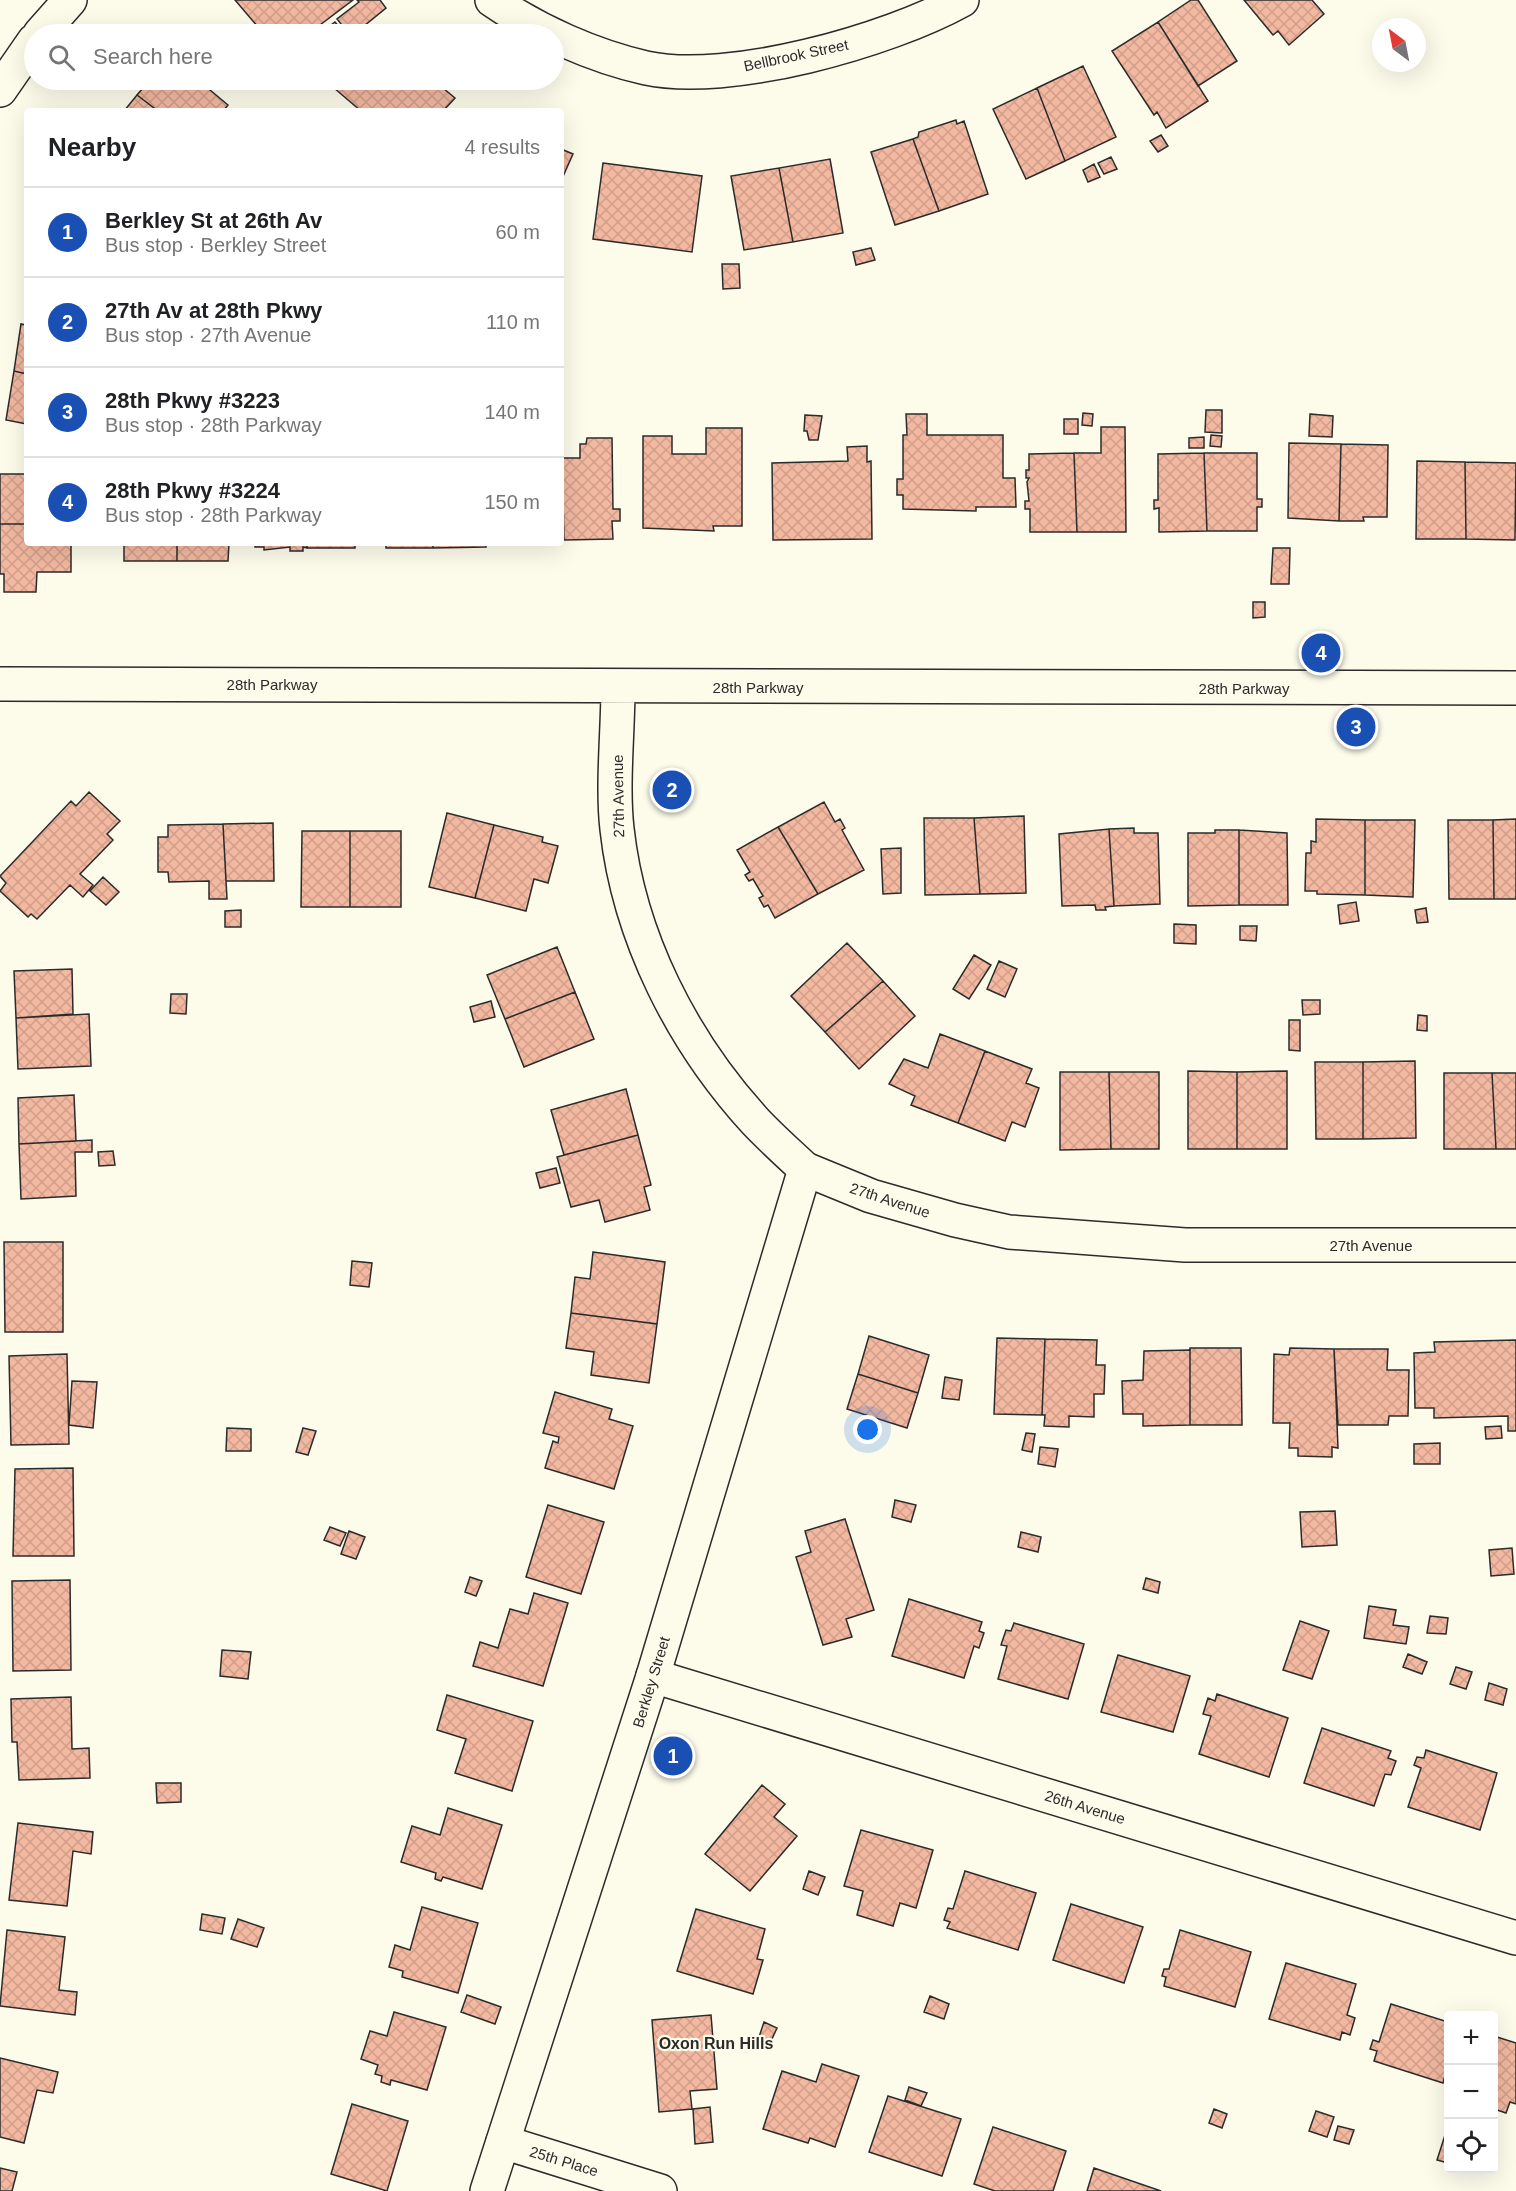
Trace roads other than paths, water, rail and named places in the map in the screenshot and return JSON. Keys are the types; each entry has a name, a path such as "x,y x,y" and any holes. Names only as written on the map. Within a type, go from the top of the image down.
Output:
{"street":[{"path":"49,24 70,0"},
{"name":"Bellbrook Street","path":"492,0 533,24"},
{"name":"Bellbrook Street","path":"564,38 603,56 648,68 705,71 758,66 877,36 962,0"},
{"path":"0,90 24,55"},
{"name":"28th Parkway","path":"0,684 1516,688"},
{"name":"27th Avenue","path":"618,687 616,826 632,908 643,940 660,982 718,1076 755,1121 804,1169 871,1196 1009,1232 1185,1245 1516,1245"},
{"name":"Berkley Street","path":"487,2191 653,1676 804,1169"},
{"name":"26th Avenue","path":"653,1676 1516,1938"},
{"name":"25th Place","path":"503,2142 660,2191"}],"place":[{"name":"28th Pkwy #3224","path":"1321,653"},
{"name":"28th Pkwy #3223","path":"1356,727"},
{"name":"27th Av at 28th Pkwy","path":"672,790"},
{"name":"Berkley St at 26th Av","path":"673,1756"}],"district":[{"name":"Oxon Run Hills","path":"716,2043"}]}
